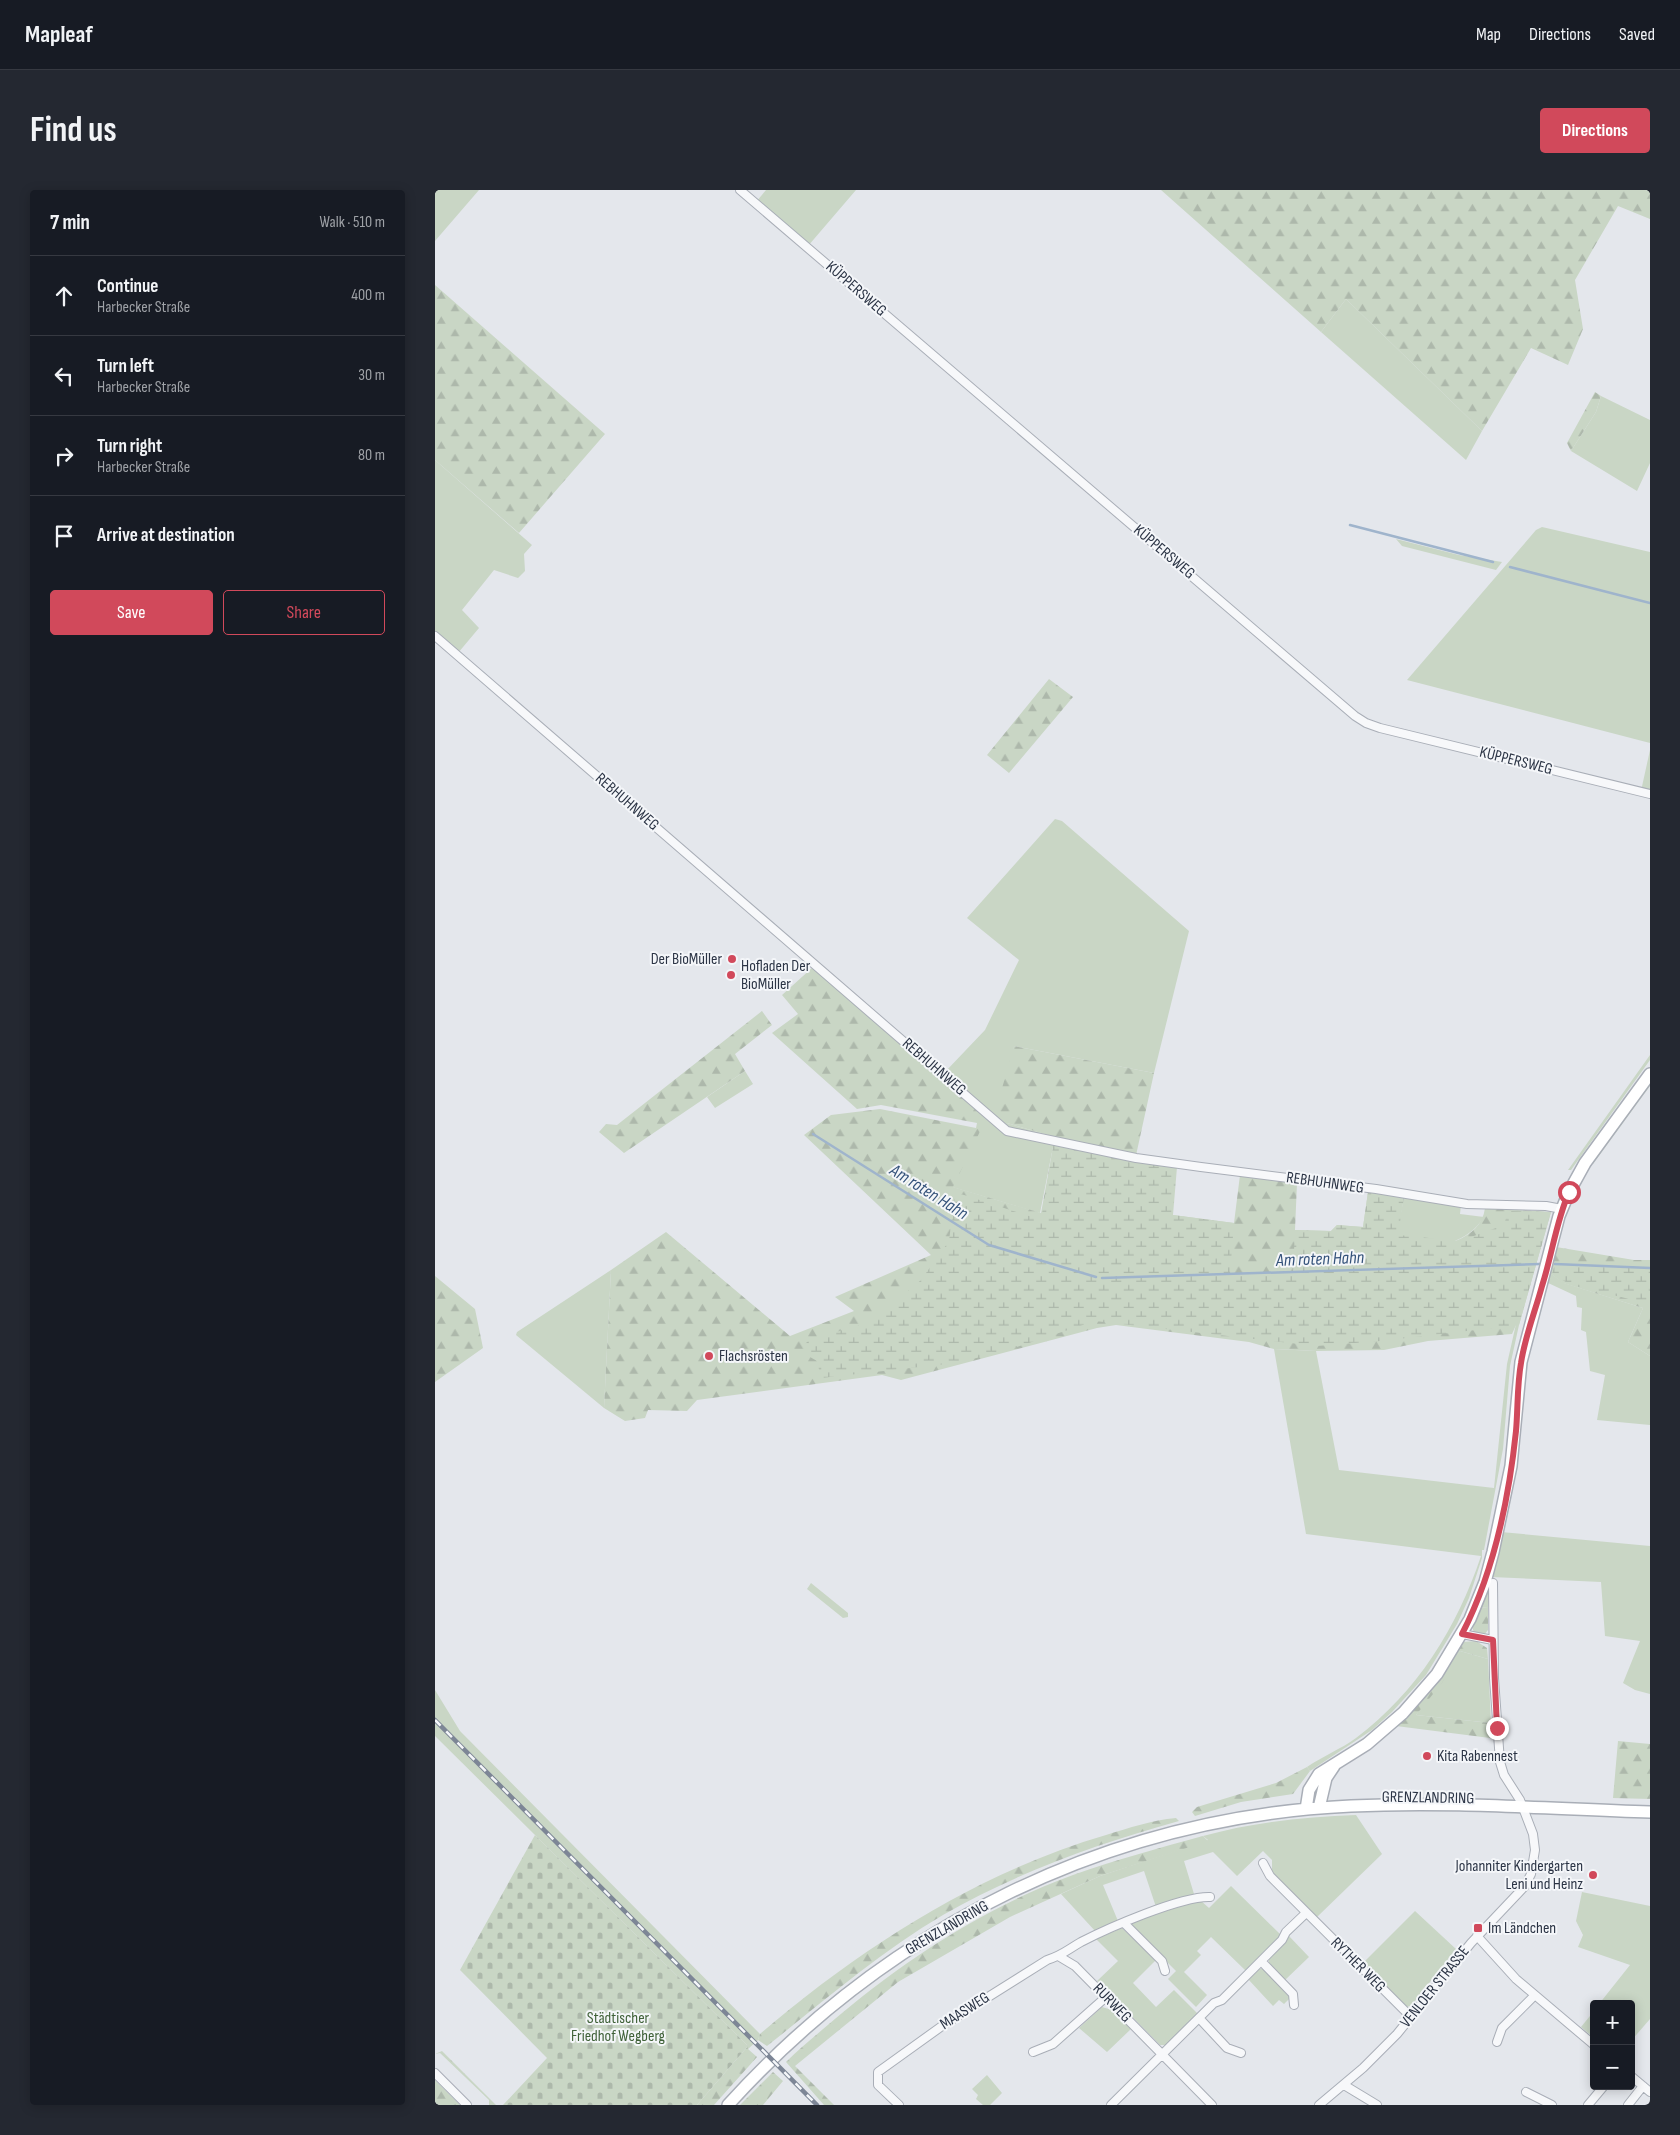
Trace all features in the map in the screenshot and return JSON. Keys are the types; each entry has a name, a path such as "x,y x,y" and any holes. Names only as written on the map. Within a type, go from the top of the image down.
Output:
{"main road":[{"path":"1306,1806 1309,1790 1319,1774 1367,1744 1403,1713 1437,1674 1462,1634 1478,1599 1493,1552 1511,1466 1524,1347 1543,1286 1562,1209 1585,1163 1650,1074"},
{"path":"1319,1804 1326,1778 1334,1766"},
{"name":"GRENZLANDRING","path":"728,2105 782,2050 819,2016 870,1975 958,1918 1033,1881 1081,1861 1130,1844 1208,1823 1306,1806 1406,1797 1650,1812"},
{"name":"GRENZLANDRING","path":"1522,1804 1650,1807"}],"street":[{"name":"KÜPPERSWEG","path":"740,190 1366,724 1650,794"},
{"name":"REBHUHNWEG","path":"435,636 1007,1131 1136,1158 1367,1188 1467,1204 1546,1206 1562,1209"},
{"name":"VENLOER STRASSE","path":"1319,2105 1377,2056 1411,2018 1477,1936 1525,1886 1531,1874 1535,1850 1533,1834 1522,1804 1504,1775 1500,1762 1493,1640 1493,1584"},
{"path":"1462,1634 1493,1640"},
{"name":"RYTHER WEG","path":"1263,1863 1270,1876 1411,2018"},
{"path":"1060,1957 1081,1943 1124,1923 1199,1897 1210,1897"},
{"path":"1111,2105 1214,2003 1222,2000 1306,1912"},
{"path":"1124,1923 1162,1961 1165,1971"},
{"path":"1477,1936 1516,1979 1590,2042"},
{"name":"RURWEG","path":"1060,1957 1068,1960 1212,2105"},
{"name":"MAASWEG","path":"899,2105 881,2089 876,2076 886,2065 994,1992 1047,1960 1060,1957"},
{"path":"1261,1961 1293,1994 1294,2005"},
{"path":"1497,2042 1502,2028 1535,1995"},
{"path":"1033,2052 1053,2044 1106,1997"},
{"path":"1199,2018 1227,2048 1241,2053"},
{"path":"435,2073 467,2105"},
{"path":"1628,2105 1647,2089 1635,2079"},
{"path":"1344,2085 1377,2105"},
{"path":"1588,2105 1601,2090"},
{"path":"1526,2092 1552,2105"}],"green space":[{"path":"435,190 479,190 435,241"},
{"path":"766,190 856,190 808,246 756,202"},
{"path":"1161,190 1650,190 1650,219 1618,206 1575,280 1583,329 1568,365 1531,348 1482,431 1346,299 1321,332"},
{"path":"435,285 605,434 519,533 435,460"},
{"path":"1346,299 1482,431 1466,460 1321,332"},
{"path":"1595,392 1601,396 1596,412 1571,451 1567,443"},
{"path":"1601,396 1650,420 1650,463 1637,491 1571,451 1596,412"},
{"path":"435,460 532,545 524,554 525,571 518,578 494,570 462,610 479,628 458,653 435,633"},
{"path":"1542,527 1650,552 1650,743 1407,680 1536,530"},
{"path":"1396,539 1459,555 1502,562 1496,570 1402,546"},
{"path":"1049,679 1073,697 1009,773 987,755"},
{"path":"1650,750 1650,793 1641,791"},
{"path":"1055,819 1062,821 1189,931 1154,1073 1014,1046 1007,1123 1055,1137 1040,1213 952,1187 985,1119 991,1114 945,1072 985,1030 1019,960 967,918"},
{"path":"813,967 987,1117 953,1187 1041,1213 1055,1137 1007,1123 997,1106 1014,1046 1154,1073 1135,1160 1173,1215 1234,1223 1240,1175 1297,1183 1295,1230 1331,1231 1337,1225 1363,1227 1368,1192 1395,1244 1410,1254 1445,1245 1467,1235 1482,1219 1485,1208 1551,1212 1519,1325 1516,1325 1512,1334 1428,1341 1384,1350 1316,1351 1274,1349 1249,1342 1116,1325 1097,1328 901,1380 882,1375 697,1400 687,1411 648,1410 645,1418 625,1421 604,1408 611,1270 666,1232 790,1336 854,1311 835,1297 931,1255 804,1135 831,1115 880,1109 976,1128 977,1123 881,1105 857,1109 772,1033 798,1014 782,995"},
{"path":"762,1011 772,1025 735,1054 745,1071 624,1153 599,1132 606,1124 617,1125"},
{"path":"1650,1055 1650,1060 1571,1170 1568,1170"},
{"path":"745,1071 753,1084 715,1108 707,1097"},
{"path":"1650,1080 1650,1086 1593,1164 1590,1162"},
{"path":"1054,1141 1177,1167 1173,1215 1234,1223 1230,1274 1293,1272 1295,1230 1331,1231 1337,1225 1363,1227 1368,1192 1404,1197 1398,1235 1460,1241 1504,1225 1508,1211 1551,1212 1519,1325 1380,1341 1317,1346 1095,1321 1002,1352 955,1363 821,1378 817,1361 810,1357 804,1345 809,1340 871,1322 921,1280 949,1241 954,1200 958,1193 1041,1220"},
{"path":"1404,1197 1461,1205 1460,1214 1484,1217 1469,1233 1451,1243 1410,1254 1395,1244"},
{"path":"1550,1246 1634,1260 1650,1260 1650,1356 1628,1342 1643,1308 1563,1283 1546,1270"},
{"path":"1555,1264 1650,1268 1650,1304 1571,1285 1552,1274"},
{"path":"611,1270 604,1408 516,1335 517,1332"},
{"path":"1546,1270 1564,1283 1643,1308 1628,1342 1650,1356 1650,1425 1597,1420 1605,1375 1590,1371 1586,1332 1581,1330 1582,1308 1577,1307 1576,1296 1546,1282"},
{"path":"435,1276 475,1309 483,1348 435,1382"},
{"path":"1516,1324 1519,1325 1510,1366 1503,1449 1484,1550 1482,1550 1482,1558 1469,1598 1457,1624 1426,1675 1392,1712 1372,1730 1310,1771 1307,1767 1350,1742 1378,1720 1416,1679 1447,1633 1460,1608 1481,1556 1306,1534 1274,1349 1316,1351 1339,1470 1494,1488 1507,1364"},
{"path":"1501,1532 1650,1546 1650,1694 1635,1690 1623,1683 1640,1641 1605,1636 1601,1582 1491,1577 1488,1608 1479,1607"},
{"path":"811,1583 848,1613 848,1617 843,1618 807,1589"},
{"path":"1479,1607 1488,1608 1488,1630 1484,1635 1478,1634 1473,1629 1473,1621"},
{"path":"1476,1641 1487,1648 1488,1659 1460,1651 1442,1683 1416,1715 1491,1723 1490,1738 1396,1726 1462,1642"},
{"path":"1460,1651 1488,1659 1491,1723 1416,1715"},
{"path":"435,1690 460,1731 760,2034 758,2040 748,2049 748,2046 435,1736"},
{"path":"1618,1741 1650,1744 1650,1799 1613,1798"},
{"path":"1307,1767 1310,1771 1293,1794 1241,1802 1195,1816 1192,1812 1197,1807 1276,1783"},
{"path":"1356,1815 1382,1854 1316,1918 1272,1873 1272,1860 1263,1851 1237,1876 1213,1852 1184,1861 1194,1894 1156,1907 1144,1871 1103,1885 1118,1921 1096,1932 1061,1894 1100,1876 1208,1840 1203,1836 1279,1821"},
{"path":"1176,1818 1179,1821 1118,1839 1058,1860 1000,1885 971,1900 943,1915 897,1945 853,1977 767,2046 758,2040 760,2034 838,1972 923,1916 967,1892 1012,1870 1059,1851 1141,1825"},
{"name":"Städtischer Friedhof Wegberg","path":"535,1835 748,2046 697,2105 503,2105 547,2058 460,1970"},
{"path":"1203,1836 1208,1841 1100,1876 1010,1917 898,1982 795,2066 834,2105 824,2105 786,2062 856,2001 885,1979 914,1958 975,1920 1007,1903 1073,1875 1121,1859"},
{"path":"1231,1886 1280,1934 1280,1937 1246,1971 1211,1937 1197,1951 1201,1955 1184,1972 1207,1995 1196,2007 1168,1979 1176,1971 1131,1926 1133,1922 1200,1900 1209,1908"},
{"path":"1582,1892 1650,1906 1650,2019 1635,2036 1635,2000 1602,2000 1630,1965 1578,1947 1583,1935 1576,1921"},
{"path":"1415,1911 1456,1949 1411,2006 1405,2007 1362,1964"},
{"path":"1122,1928 1156,1960 1133,1983 1156,2007 1174,1990 1198,2014 1168,2045 1160,2045 1097,1981 1118,1961 1096,1939"},
{"path":"1288,1935 1309,1957 1284,1981 1269,1965 1269,1958 1288,1939"},
{"path":"1258,1969 1264,1969 1291,1997 1284,2004 1279,2000 1273,2006 1248,1979"},
{"path":"1102,2007 1112,2010 1131,2029 1107,2052 1079,2028"},
{"path":"1590,2016 1590,2035 1581,2027"},
{"path":"748,2046 748,2049 757,2057 714,2105 697,2105"},
{"path":"442,2051 496,2105 489,2105 489,2100 440,2053 435,2054"},
{"path":"773,2072 783,2081 763,2105 740,2105"},
{"path":"987,2075 1002,2093 990,2105 983,2105 976,2099 978,2095 972,2089"},
{"path":"435,2077 436,2081 460,2105 435,2105"}],"waterway":[{"path":"1350,525 1493,562"},
{"path":"1510,567 1650,603"},
{"name":"Am roten Hahn","path":"813,1134 989,1245 1096,1277"},
{"name":"Am roten Hahn","path":"1102,1278 1540,1264"},
{"name":"Am roten Hahn","path":"1555,1264 1650,1268"}],"railway":[{"path":"435,1720 817,2105"}],"place":[{"name":"Der BioMüller","path":"732,959"},
{"name":"Hofladen Der BioMüller","path":"731,975"},
{"name":"Flachsrösten","path":"709,1356"},
{"name":"Kita Rabennest","path":"1427,1756"},
{"name":"Johanniter Kindergarten Leni und Heinz","path":"1593,1875"},
{"name":"Im Ländchen","path":"1478,1928"}],"route":[{"path":"1497,1728 1493,1640 1462,1634 1470,1619 1489,1569 1511,1466 1516,1430 1518,1385 1525,1339 1543,1286 1559,1216 1569,1192"}]}
